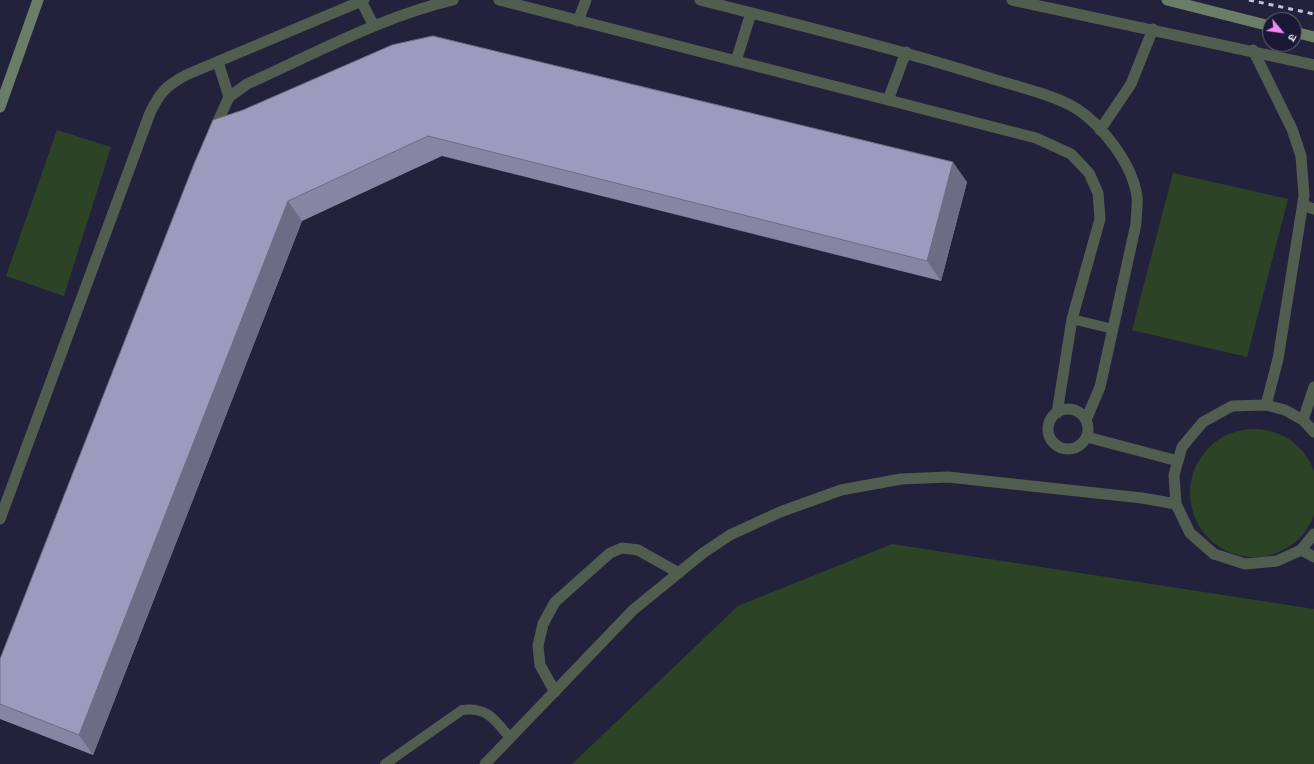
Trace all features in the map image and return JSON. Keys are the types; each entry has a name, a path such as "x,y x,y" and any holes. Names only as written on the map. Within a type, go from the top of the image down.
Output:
{"main road":[{"path":"0,107 38,0"},
{"path":"1167,0 1262,24"},
{"path":"1302,34 1314,37"}],"street":[{"path":"209,141 229,97 247,84 374,26 433,5 453,0"},
{"path":"499,0 1036,138 1071,154 1089,173 1098,193 1100,219 1072,319 1057,413"},
{"path":"578,20 586,0"},
{"path":"700,0 906,52 1047,96 1077,109 1100,130 1122,156 1133,182 1137,197 1136,224 1100,387 1086,420"},
{"path":"1012,0 1252,50 1314,65"},
{"path":"0,519 150,113 158,96 169,85 218,62 362,1 374,26"},
{"path":"736,61 752,13"},
{"path":"1100,130 1131,84 1154,29"},
{"path":"1252,50 1292,129 1302,156 1304,196 1309,207 1278,359 1266,405"},
{"path":"888,100 906,52"},
{"path":"218,62 229,97"},
{"path":"1302,420 1314,387"},
{"path":"1314,432 1302,420 1285,410 1266,405 1232,406 1203,422 1182,448 1174,475 1176,504 1190,533 1214,554 1245,564 1277,561 1301,550 1314,534"},
{"path":"1067,409 1078,412 1086,420 1088,429 1087,437 1080,446 1070,449 1060,447 1052,441 1048,431 1050,421 1057,413 1067,409"},
{"path":"1087,437 1178,461"},
{"path":"485,764 633,610 703,553 730,535 780,512 841,490 901,479 948,477 1142,498 1176,504"},
{"path":"555,692 540,666 538,646 542,624 555,602 610,553 622,548 638,550 679,572"},
{"path":"1301,550 1314,557"}],"lane":[{"path":"1072,319 1113,329"},
{"path":"385,764 462,710 473,709 493,717 510,738"}],"green space":[{"path":"57,130 111,147 64,296 6,276"},
{"path":"1173,173 1288,199 1247,357 1132,330"},
{"path":"1254,429 1266,430 1278,434 1299,448 1313,469 1317,481 1317,505 1313,517 1299,538 1278,552 1266,556 1254,557 1242,556 1230,552 1209,538 1195,517 1191,505 1190,493 1191,481 1195,469 1209,448 1230,434 1242,430"},
{"path":"892,544 1314,609 1314,764 572,764 738,606"}],"building":[{"path":"433,36 953,162 927,261 428,136 288,201 79,735 0,704 0,659 194,164 213,120 243,110 392,45"}],"railway":[{"path":"1249,0 1314,14"}]}
